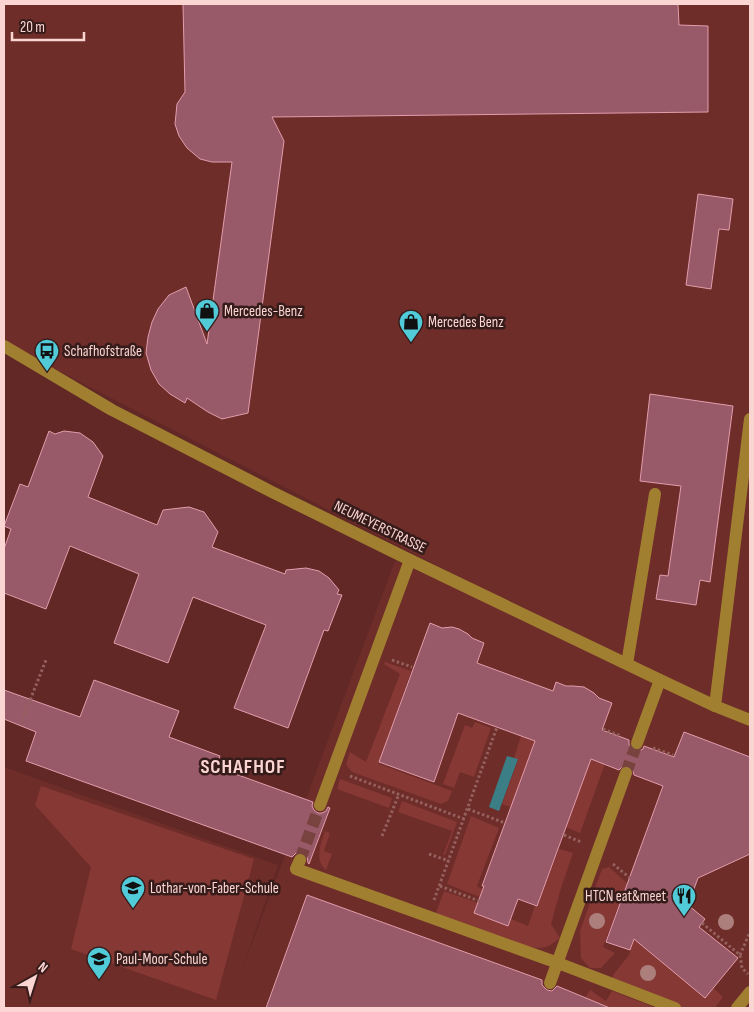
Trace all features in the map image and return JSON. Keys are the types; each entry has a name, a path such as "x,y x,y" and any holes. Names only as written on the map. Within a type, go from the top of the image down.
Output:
{"street":[{"name":"NEUMEYERSTRASSE","path":"4,346 112,410 272,492 660,680 750,720"},
{"path":"715,706 750,419"},
{"path":"627,664 655,494"},
{"path":"320,804 410,560"},
{"path":"637,743 660,680"},
{"path":"550,983 626,772"},
{"path":"300,860 296,869 558,963 675,1008"},
{"path":"737,1008 750,992"}],"path":[{"path":"21,723 46,660"},
{"path":"428,917 497,727"},
{"path":"604,729 619,735"},
{"path":"333,770 464,819"},
{"path":"382,836 399,794"},
{"path":"468,809 505,823"},
{"path":"429,854 449,861"},
{"path":"440,886 479,900"},
{"path":"702,923 740,955"},
{"path":"750,932 740,955 742,968 750,976"}],"shaded area":[{"path":"4,4 750,4 750,1008 4,1008 4,767 278,865 241,973 395,561 648,674 4,343"},
{"path":"385,662 411,671 379,764 452,791 448,801 441,804 352,772 346,764 350,752 366,762 400,674 384,664"},
{"path":"475,722 491,728 474,777 460,772 454,788 443,784 465,725 472,728"},
{"path":"521,736 535,741 511,807 502,804 518,760 514,758"},
{"path":"591,759 605,764 580,833 566,827"},
{"path":"340,779 392,798 389,808 337,789"},
{"path":"41,786 254,859 216,1000 71,949 91,867 35,805"},
{"path":"402,801 457,822 445,855 443,855 452,831 398,812"},
{"path":"471,816 499,828 477,886 483,890 480,897 447,884"},
{"path":"325,831 330,833 324,851 332,854 326,870 322,866 319,856"},
{"path":"559,849 573,853 551,924 560,938 549,946 542,948 529,947 436,913 444,891 478,903 474,913 508,926 511,919 528,926"},
{"path":"609,867 627,883 603,947 615,953 601,968 590,968 581,958 580,931 602,869"},
{"path":"634,939 705,998 713,988 723,997 715,1008 684,1008 612,980 613,975 629,955"},
{"path":"590,990 606,1001 612,991 656,1008 611,1008 585,998"}],"water":[{"path":"507,756 518,759 499,811 489,807"}],"building":[{"path":"183,4 678,4 679,25 708,26 708,112 272,117 284,141 248,413 222,419 187,398 185,403 170,394 159,384 151,370 146,353 152,322 158,309 169,295 186,287 207,344 232,162 212,162 200,159 187,148 179,136 175,124 177,104 185,92"},
{"path":"698,194 733,199 729,230 719,229 711,289 686,285"},
{"path":"650,394 733,406 710,582 700,580 696,605 656,599 660,575 668,576 681,486 640,481"},
{"path":"49,431 55,434 64,431 80,433 93,442 103,456 88,497 157,525 163,510 189,507 204,512 218,532 212,547 285,574 286,570 306,568 319,571 329,578 339,590 337,594 342,595 328,631 324,630 288,728 234,708 266,625 193,597 168,663 114,643 139,574 70,546 46,609 4,593 4,549 11,529 4,526 20,484 28,487"},
{"path":"430,623 442,628 452,627 459,629 472,638 484,643 477,663 553,691 556,682 566,686 584,687 599,698 612,703 602,730 629,740 629,745 634,750 639,751 644,746 674,757 684,732 750,757 750,854 698,878 688,905 705,919 699,927 738,958 705,998 634,939 630,950 606,942 663,786 634,775 632,768 628,765 624,765 619,770 591,759 537,906 518,899 508,926 474,913 535,741 458,713 434,782 379,762"},
{"path":"94,680 179,711 169,737 220,756 216,767 313,802 312,806 318,813 326,811 328,807 330,808 309,864 307,856 303,852 296,853 292,857 26,761 36,732 4,719 4,690 80,717"},
{"path":"307,895 542,980 542,985 547,990 552,991 557,986 610,1008 266,1008"}],"tunnel":[{"path":"626,773 637,743"},
{"path":"300,860 320,805"}],"place":[{"name":"Mercedes-Benz","path":"207,332"},
{"name":"Mercedes Benz","path":"411,343"},
{"name":"Schafhofstraße","path":"47,372"},
{"name":"Lothar-von-Faber-Schule","path":"133,909"},
{"name":"HTCN eat&meet","path":"684,917"},
{"name":"Paul-Moor-Schule","path":"99,980"}],"district":[{"name":"SCHAFHOF","path":"243,767"}]}
